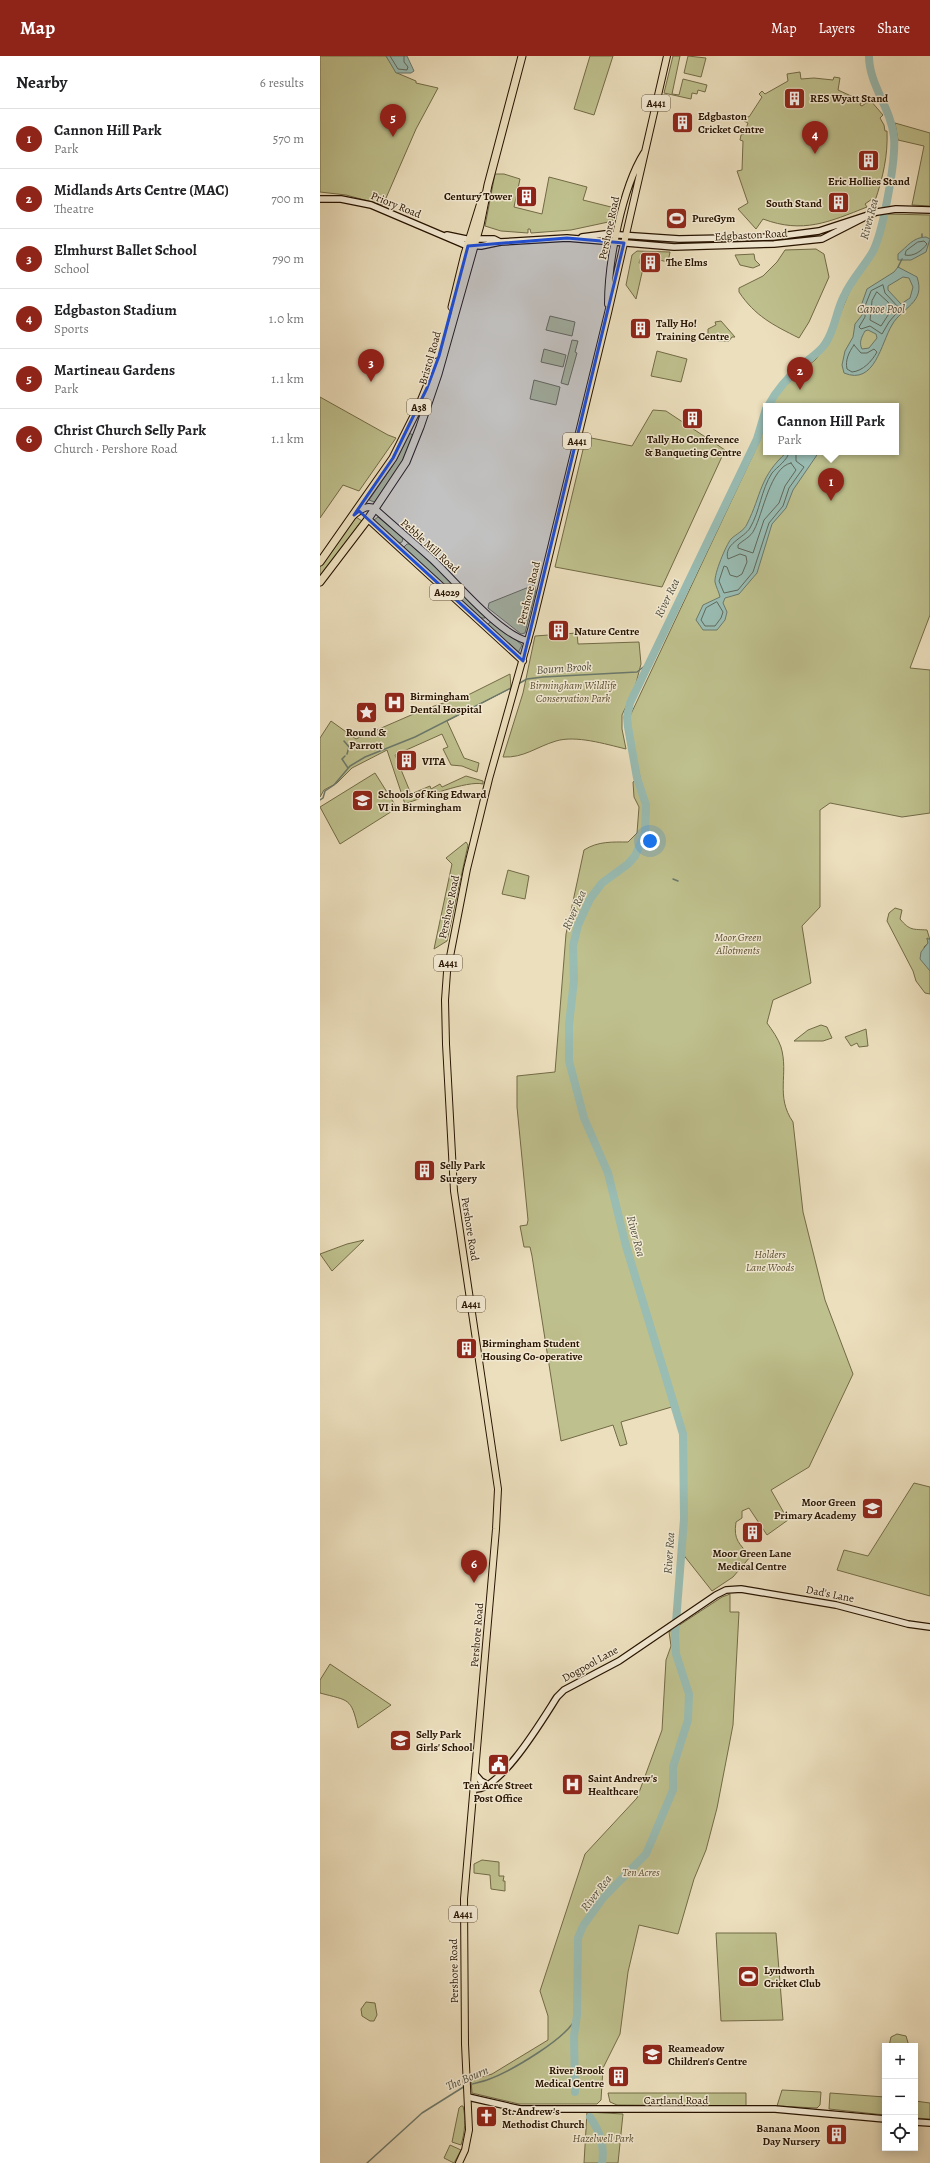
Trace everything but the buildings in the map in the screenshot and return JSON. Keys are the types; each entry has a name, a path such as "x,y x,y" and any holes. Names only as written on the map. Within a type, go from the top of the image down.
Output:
{"highway":[{"name":"Bristol Road","path":"320,562 393,458 424,394 439,356 488,185 522,56"},
{"name":"Bristol Road","path":"320,582 368,519 406,462 438,374 472,242"}],"main road":[{"name":"Pershore Road","path":"459,2163 465,2150 469,2130 463,1912 496,1529 498,1489 454,1191 445,1000 451,942 466,874 489,779 516,688 528,641 608,314 667,56"},
{"name":"Pershore Road","path":"608,314 609,278 617,234 628,187 645,150"},
{"path":"354,515 365,507 375,509"},
{"name":"Pebble Mill Road","path":"375,509 432,559 491,616 517,638 528,641"},
{"name":"Pebble Mill Road","path":"368,519 523,661"},
{"path":"399,548 408,539"},
{"path":"482,624 491,616"}],"street":[{"name":"Priory Road","path":"320,199 341,199 371,205 439,234 472,242 571,238 605,234 625,236"},
{"name":"Edgbaston Road","path":"625,236 679,239 773,237 819,231 875,212 890,210 930,210"},
{"name":"Edgbaston Road","path":"624,243 674,247 774,244 822,238 875,212"},
{"path":"819,231 822,238"},
{"path":"773,237 774,244"},
{"name":"Priory Road","path":"571,238 624,243"},
{"path":"725,238 726,246"},
{"name":"Dad's Lane","path":"726,1590 741,1589 816,1601 930,1628"},
{"name":"Dogpool Lane","path":"474,1790 488,1785 523,1748 557,1697 564,1690 619,1661 680,1618 718,1593 726,1590"},
{"path":"475,1774 481,1781 488,1785"},
{"name":"Cartland Road","path":"468,2097 520,2108 775,2110 882,2119"},
{"path":"918,2122 930,2123"}],"highlighted area":[{"path":"567,238 624,243 523,661 359,511 354,515 393,458 427,388 439,356 468,246"}],"green space":[{"path":"320,56 386,56 397,73 416,81 416,83 438,88 416,129 383,205 346,195 320,192"},
{"path":"590,56 613,56 594,115 574,109"},
{"path":"673,56 680,56 672,94 679,95 683,79 707,85 705,92 698,90 697,94 692,93 691,99 664,93"},
{"path":"688,56 706,58 701,77 684,73"},
{"path":"800,72 801,79 814,78 833,80 834,77 840,78 838,90 862,101 860,105 862,106 870,100 883,115 880,118 884,125 885,131 887,131 886,158 875,201 872,199 865,204 867,207 816,224 791,226 763,219 756,229 738,209 748,203 737,171 742,170 743,141 740,140 741,135 744,134 748,123 744,121 746,116 749,117 762,97 759,94 762,91 765,94 788,81 787,74"},
{"path":"895,123 930,133 930,206 912,205 924,146 898,140"},
{"path":"495,174 504,174 520,179 514,207 542,214 549,177 587,187 583,200 615,208 613,221 571,230 531,233 530,229 528,229 528,233 501,231 485,226"},
{"path":"886,214 930,215 930,615 910,668 930,670 930,813 902,817 830,803 820,810 820,907 802,926 811,983 773,1000 767,1023 778,1040 783,1057 783,1094 788,1112 793,1122 803,1212 825,1300 853,1374 809,1467 771,1490 788,1520 767,1535 749,1508 742,1511 742,1518 736,1522 736,1538 750,1557 733,1577 712,1591 682,1553 684,1519 683,1434 675,1406 621,1422 627,1444 620,1446 613,1425 561,1441 532,1256 530,1247 524,1247 520,1226 527,1225 528,1220 517,1107 517,1076 555,1072 566,934 584,850 595,845 611,842 628,842 637,833 639,807 634,797 633,782 640,777 629,727 630,716 760,440 763,430 763,455 899,455 899,403 773,403 779,391 816,359 829,341 855,278 875,252"},
{"path":"816,249 824,254 829,277 809,322 799,338 758,314 739,292 739,288 763,276 777,262 785,250"},
{"path":"637,251 670,252 668,262 641,256 639,263 644,264 636,299 626,285 632,255"},
{"path":"754,254 755,260 760,265 753,268 740,265 735,255"},
{"path":"550,316 575,322 572,336 546,330"},
{"path":"721,321 735,337 732,337 729,341 719,341 710,338 708,334 708,329 716,325 715,322"},
{"path":"572,340 578,341 575,352 577,353 568,385 561,383"},
{"path":"544,349 566,355 563,367 541,362"},
{"path":"657,351 687,359 681,382 651,376"},
{"path":"534,380 560,387 556,405 530,399"},
{"path":"320,397 396,438 359,491 343,485 320,518"},
{"path":"653,410 666,411 725,450 662,587 555,567 586,437 632,446"},
{"path":"409,433 413,435 402,463 377,503 369,500 393,465"},
{"path":"356,517 362,521 320,577 320,565"},
{"path":"378,517 403,538 402,542 397,544 374,520"},
{"path":"407,544 410,544 486,614 485,618 478,618 405,550 404,547"},
{"path":"534,585 536,590 525,633 521,634 488,608 489,603"},
{"path":"493,621 522,645 518,653 487,626"},
{"name":"Birmingham Wildlife Conservation Park","path":"577,633 578,644 639,642 641,664 635,687 622,715 622,729 626,749 591,741 564,739 549,743 524,754 503,757 523,693 535,636"},
{"path":"510,674 511,688 447,721 464,758 479,763 477,772 462,766 451,765 443,749 448,747 442,734 395,755 411,794 430,786 431,789 440,784 442,787 466,776 483,781 483,784 476,783 456,787 405,804 387,750 352,768 337,783 324,790 320,797 320,738 331,721 356,739 425,709 468,695"},
{"path":"375,773 397,808 340,844 320,807"},
{"path":"466,842 468,845 447,941 434,949 452,864 446,858"},
{"path":"508,870 529,876 525,899 502,894"},
{"path":"895,908 902,910 900,919 906,926 912,929 927,930 930,940 927,938 928,943 924,947 930,971 930,994 925,993 916,981 913,971 887,921 889,913"},
{"path":"821,1025 827,1027 832,1038 823,1041 794,1041 808,1030"},
{"path":"866,1029 868,1046 859,1047 857,1043 851,1046 845,1037"},
{"path":"364,1240 332,1271 320,1254 347,1244"},
{"path":"914,1483 930,1487 930,1596 837,1570 844,1550 868,1556"},
{"name":"Ten Acres","path":"730,1594 730,1612 739,1612 733,1725 717,1808 706,1850 694,1879 678,1934 639,1925 628,1972 620,2034 603,2068 601,2100 597,2104 519,2104 472,2093 471,2080 492,2074 548,2040 548,2016 540,1991 585,1854 637,1798 662,1730 666,1660 671,1646 669,1632 722,1597"},
{"path":"330,1664 391,1705 358,1728 351,1705 343,1699 320,1693 320,1680"},
{"path":"482,1860 499,1862 499,1876 504,1876 503,1881 505,1881 505,1891 491,1889 490,1875 474,1873 474,1864"},
{"name":"Lyndworth Cricket Club","path":"716,1933 776,1933 783,2020 721,2021"},
{"path":"366,2002 375,2003 377,2015 374,2021 370,2021 362,2016 361,2009"},
{"path":"897,2034 906,2036 908,2043 890,2043 891,2037"},
{"path":"782,2090 821,2092 820,2105 817,2108 777,2106"},
{"path":"608,2093 746,2093 746,2106 617,2105 610,2102"},
{"path":"830,2093 882,2097 882,2115 829,2109"},
{"path":"918,2101 930,2103 930,2119 918,2118"},
{"path":"463,2106 465,2121 461,2145 452,2142 459,2108"},
{"name":"Hazelwell Park","path":"587,2112 623,2114 618,2163 584,2163"},
{"path":"450,2145 461,2150 454,2163 444,2158"}],"water":[{"path":"386,56 407,56 414,71 411,73 396,73"},
{"path":"921,237 930,239 926,252 911,260 898,260 898,254 910,243"},
{"name":"Canoe Pool","path":"898,267 917,277 919,286 916,299 892,325 876,361 870,368 863,374 855,375 844,373 842,365 845,351 853,337 855,324 862,315 861,306 867,289 894,272","holes":["903,277 909,278 913,287 910,298 901,304 888,290 888,286","868,330 876,334 877,338 869,348 862,349 862,338 865,331"]},
{"path":"784,455 817,455 793,490 786,508 772,524 757,573 739,594 725,598 723,603 727,612 725,620 717,630 703,630 696,620 703,605 720,597 715,584 715,578 726,547 731,539 746,526 762,486 778,461"},
{"path":"927,938 930,940 930,971 920,959 921,952 928,943"}],"waterway":[{"name":"River Rea","path":"770,403 775,394 788,379 823,347 831,333 844,296 872,253 876,244 891,179 894,137 889,116 872,77 869,56"},
{"path":"898,267 902,259"},
{"name":"River Rea","path":"575,2092 574,2036 577,2015 578,1938 583,1926 603,1898 646,1854 673,1790 673,1767 688,1720 689,1694 676,1654 675,1635 684,1519 683,1434 626,1246 608,1173 584,1118 569,1061 569,1025 574,980 573,946 578,925 590,899 602,883 628,864 635,856 645,833 646,805 637,778 628,727 627,717 630,703 757,439 763,419"},
{"name":"Bourn Brook","path":"518,684 527,679 543,677 637,672 651,661"},
{"name":"Bourn Brook","path":"320,800 323,798 325,791 334,785 350,766 365,757 415,737 513,687"},
{"path":"344,741 349,747 347,754"},
{"path":"345,756 342,759 348,768"},
{"path":"673,879 678,881"},
{"name":"The Bourn","path":"469,2085 487,2080 510,2070 538,2053 564,2033 572,2024 577,2015"},
{"name":"The Bourn","path":"367,2163 422,2113 465,2086"},
{"name":"River Rea","path":"590,2117 597,2128 601,2139 603,2150 602,2163"}],"place":[{"name":"RES Wyatt Stand","path":"794,98"},
{"name":"Edgbaston Cricket Centre","path":"682,122"},
{"name":"Martineau Gardens","path":"393,137"},
{"name":"Edgbaston Stadium","path":"815,154"},
{"name":"Eric Hollies Stand","path":"869,161"},
{"name":"Century Tower","path":"527,196"},
{"name":"South Stand","path":"838,203"},
{"name":"PureGym","path":"677,218"},
{"name":"The Elms","path":"651,262"},
{"name":"Tally Ho! Training Centre","path":"640,329"},
{"name":"Elmhurst Ballet School","path":"371,382"},
{"name":"Midlands Arts Centre (MAC)","path":"800,390"},
{"name":"Tally Ho Conference & Banqueting Centre","path":"693,419"},
{"name":"Cannon Hill Park","path":"831,501"},
{"name":"Nature Centre","path":"558,631"},
{"name":"Birmingham Dental Hospital","path":"394,702"},
{"name":"Round & Parrott","path":"366,712"},
{"name":"VITA","path":"407,761"},
{"name":"Schools of King Edward VI in Birmingham","path":"363,800"},
{"name":"Selly Park Surgery","path":"424,1171"},
{"name":"Birmingham Student Housing Co-operative","path":"466,1349"},
{"name":"Moor Green Primary Academy","path":"872,1508"},
{"name":"Moor Green Lane Medical Centre","path":"752,1533"},
{"name":"Christ Church Selly Park","path":"474,1583"},
{"name":"Selly Park Girls' School","path":"401,1740"},
{"name":"Ten Acre Street Post Office","path":"498,1765"},
{"name":"Saint Andrew's Healthcare","path":"572,1784"},
{"name":"Lyndworth Cricket Club","path":"749,1976"},
{"name":"Reameadow Children's Centre","path":"653,2054"},
{"name":"River Brook Medical Centre","path":"619,2076"},
{"name":"St. Andrew's Methodist Church","path":"487,2117"},
{"name":"Banana Moon Day Nursery","path":"836,2134"}],"park label":[{"name":"Moor Green Allotments","path":"738,943"},
{"name":"Holders Lane Woods","path":"770,1260"}]}
